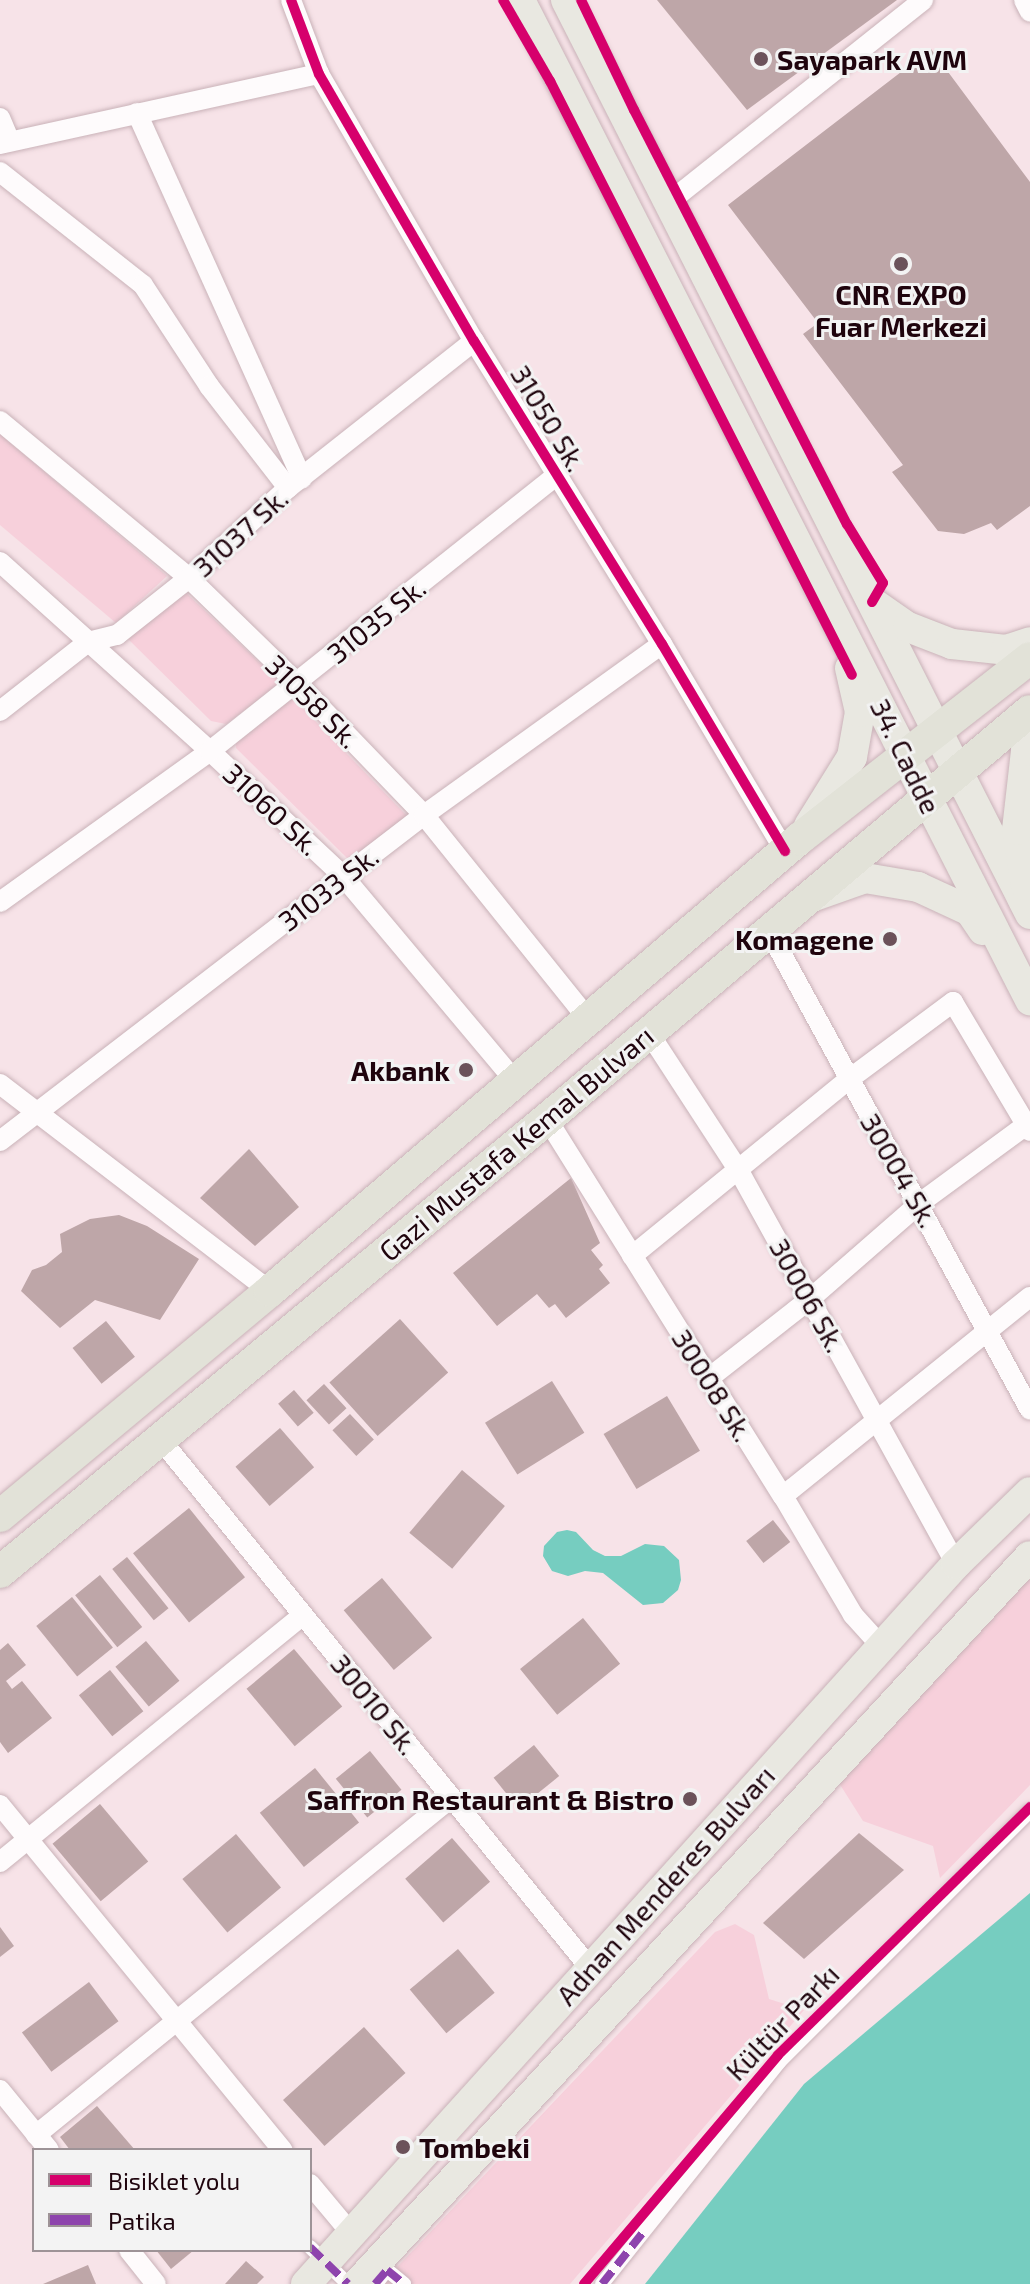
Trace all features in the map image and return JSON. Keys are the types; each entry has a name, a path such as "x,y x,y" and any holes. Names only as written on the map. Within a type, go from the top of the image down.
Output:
{"highway":[{"name":"Gazi Mustafa Kemal Bulvarı","path":"1,1512 270,1291 792,845 1030,658"},
{"name":"Gazi Mustafa Kemal Bulvarı","path":"0,1572 547,1119 1030,711"}],"main road":[{"name":"34. Cadde","path":"520,0 837,616 1011,969 1030,1000"},
{"name":"34. Cadde","path":"566,0 1030,914"},
{"path":"872,602 908,627 952,644 1006,650 1030,642"},
{"path":"792,845 824,806 852,757 860,712 837,616"},
{"path":"1029,746 1017,830 1030,908"},
{"path":"808,897 865,878 918,887 970,911 1011,969"},
{"name":"Adnan Menderes Bulvarı","path":"314,2264 351,2233 956,1564 1030,1492"},
{"name":"Adnan Menderes Bulvarı","path":"357,2284 1030,1556"}],"street":[{"name":"31050 Sk.","path":"291,0 319,74 474,341 556,476 792,845"},
{"path":"668,203 923,0"},
{"path":"1024,0 1030,12"},
{"path":"0,118 5,142 319,74"},
{"path":"137,113 295,484"},
{"path":"0,172 143,285 209,386 295,484"},
{"name":"31037 Sk.","path":"0,711 88,642 117,635 189,578 295,484 474,341"},
{"name":"31058 Sk.","path":"0,421 189,578 297,683 424,815 587,1018"},
{"name":"31035 Sk.","path":"0,902 210,751 556,476"},
{"name":"31060 Sk.","path":"0,562 343,876 516,1082"},
{"name":"31033 Sk.","path":"0,1141 424,815 662,644"},
{"name":"30004 Sk.","path":"769,931 848,1080 920,1203 1030,1410"},
{"path":"632,1256 848,1080 953,1002 1028,1128 920,1203 810,1299 709,1378"},
{"name":"30006 Sk.","path":"649,1033 739,1171 956,1564"},
{"path":"0,1084 270,1291"},
{"name":"30008 Sk.","path":"547,1119 783,1496 853,1615 882,1647"},
{"path":"783,1496 1030,1297"},
{"name":"30010 Sk.","path":"161,1440 590,1968"},
{"path":"0,1862 303,1615"},
{"path":"0,2090 42,2142 177,2023 451,1798"},
{"path":"0,1805 280,2148"},
{"name":"Kültür Parkı","path":"602,2284 779,2062 1030,1811"},
{"path":"312,2186 351,2233"},
{"path":"131,2252 156,2284"},
{"path":"314,2264 348,2284"},
{"path":"375,2284 387,2270 404,2284"}],"shaded area":[{"path":"0,434 167,576 116,623 0,525"},
{"path":"183,590 281,683 226,724 211,721 126,637"},
{"path":"293,698 407,816 358,856 347,858 236,748 236,741"},
{"path":"557,1532 576,1532 593,1550 605,1556 621,1556 645,1544 664,1546 679,1560 681,1580 678,1590 663,1603 643,1605 603,1573 585,1571 568,1576 552,1571 543,1556 544,1546"},
{"path":"1030,1575 1030,1785 940,1878 933,1846 863,1821 839,1783"},
{"path":"1030,1893 1030,2284 645,2284 804,2084"},
{"path":"735,1924 754,1935 769,1999 804,2010 570,2284 381,2284 715,1932"}],"building":[{"name":"Sayapark AVM","path":"657,0 897,0 747,110"},
{"name":"CNR EXPO Fuar Merkezi","path":"931,49 1030,182 1030,506 997,530 991,523 964,534 938,531 892,472 903,465 803,334 818,323 728,205"},
{"path":"249,1149 299,1207 255,1246 200,1198"},
{"path":"571,1178 600,1243 591,1250 603,1265 599,1269 610,1283 566,1318 555,1304 549,1308 537,1294 497,1326 453,1273"},
{"path":"119,1215 147,1226 199,1259 160,1320 95,1300 60,1328 21,1291 32,1270 46,1265 62,1252 60,1234 90,1219"},
{"path":"400,1319 448,1373 378,1436 329,1383"},
{"path":"106,1321 135,1357 102,1384 73,1348"},
{"path":"552,1381 584,1433 517,1475 485,1423"},
{"path":"324,1384 347,1408 329,1425 306,1400"},
{"path":"294,1390 314,1413 298,1426 278,1404"},
{"path":"667,1396 700,1451 637,1489 604,1434"},
{"path":"350,1414 374,1440 356,1456 332,1430"},
{"path":"280,1428 314,1467 270,1506 235,1467"},
{"path":"462,1470 505,1506 452,1569 409,1533"},
{"path":"189,1508 245,1577 189,1622 133,1553"},
{"path":"773,1520 790,1542 763,1563 746,1541"},
{"path":"127,1557 169,1608 154,1620 112,1569"},
{"path":"100,1575 142,1627 117,1647 75,1595"},
{"path":"382,1578 432,1638 394,1670 344,1610"},
{"path":"72,1597 113,1648 77,1676 36,1626"},
{"path":"583,1618 620,1664 557,1715 520,1669"},
{"path":"146,1641 179,1681 149,1707 115,1667"},
{"path":"8,1643 26,1665 6,1681 12,1689 22,1681 52,1718 8,1753 0,1742 0,1650"},
{"path":"294,1649 342,1706 295,1746 247,1689"},
{"path":"110,1670 143,1711 112,1736 79,1695"},
{"path":"534,1745 559,1776 519,1809 494,1778"},
{"path":"370,1751 401,1790 367,1818 336,1779"},
{"path":"315,1768 359,1822 304,1867 260,1813"},
{"path":"100,1804 148,1861 101,1901 53,1844"},
{"path":"859,1833 904,1870 804,1959 763,1923"},
{"path":"236,1834 281,1888 227,1933 182,1879"},
{"path":"452,1838 490,1882 443,1922 405,1879"},
{"path":"0,1927 14,1946 0,1957"},
{"path":"458,1949 495,1993 446,2033 410,1989"},
{"path":"89,1982 118,2021 51,2072 22,2033"},
{"path":"364,2027 405,2073 324,2146 283,2100"},
{"path":"97,2106 133,2148 68,2148 60,2137"},
{"path":"158,2252 192,2252 171,2269"},
{"path":"246,2261 264,2277 257,2284 225,2284"},
{"path":"88,2265 96,2284 43,2284"}],"marked path":[{"path":"602,2284 644,2231"},
{"path":"312,2249 348,2284"},
{"path":"375,2284 387,2270 404,2284"}],"cycle path":[{"path":"291,0 319,74 474,341 662,644 785,851"},
{"path":"503,0 550,81 852,675"},
{"path":"581,0 634,110 847,524 883,583 872,602"},
{"path":"584,2284 778,2055 1030,1807"}],"place":[{"name":"Sayapark AVM","path":"761,59"},
{"name":"CNR EXPO Fuar Merkezi","path":"901,264"},
{"name":"Komagene","path":"890,939"},
{"name":"Akbank","path":"466,1070"},
{"name":"Saffron Restaurant & Bistro","path":"690,1799"},
{"name":"Tombeki","path":"403,2147"}]}
